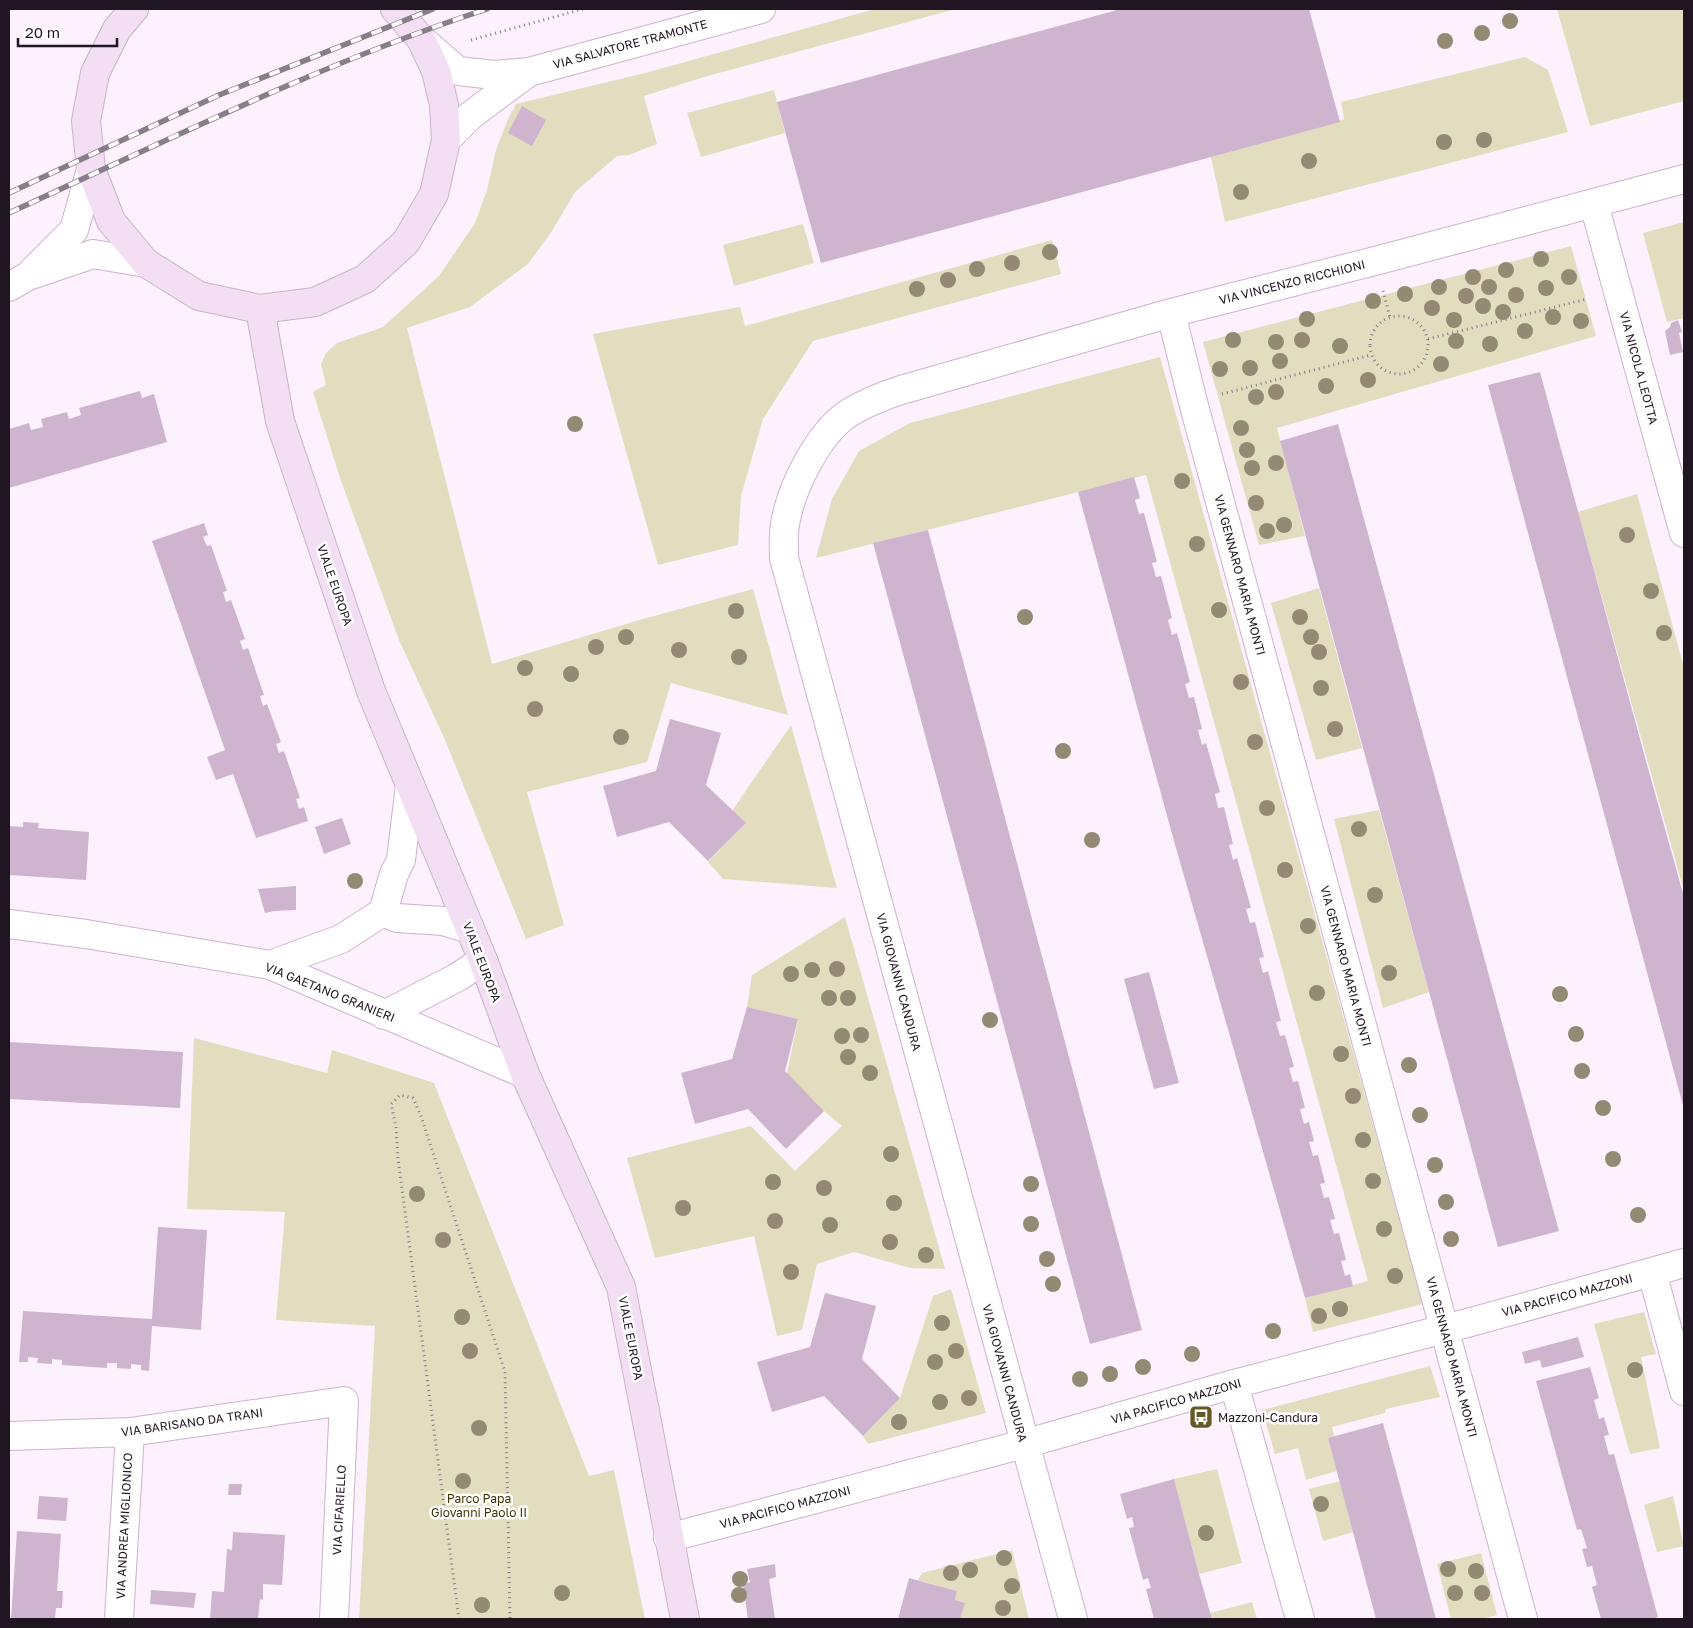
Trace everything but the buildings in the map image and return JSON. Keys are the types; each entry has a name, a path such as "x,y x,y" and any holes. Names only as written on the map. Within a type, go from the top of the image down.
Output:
{"main road":[{"path":"134,9 117,29 95,72 86,121 91,170 111,221 146,263 199,296 260,309 315,302 365,279 406,242 434,194 446,140 444,105 427,44 395,9"},
{"name":"VIALE EUROPA","path":"260,309 280,421 371,691 483,960 525,1074 621,1288 684,1619"}],"street":[{"name":"VIA SALVATORE TRAMONTE","path":"528,72 761,9"},
{"path":"427,44 458,71 494,74 528,72"},
{"path":"446,140 470,115 528,72"},
{"path":"18,281 74,230 91,170"},
{"name":"VIA VINCENZO RICCHIONI","path":"901,390 1171,313 1684,179"},
{"name":"VIA NICOLA LEOTTA","path":"1594,204 1684,533"},
{"path":"18,281 93,254 146,263"},
{"name":"VIA GENNARO MARIA MONTI","path":"1171,313 1193,402 1523,1619"},
{"name":"VIA GIOVANNI CANDURA","path":"901,390 872,400 847,414 826,435 810,460 790,503 785,524 784,558 1073,1619"},
{"path":"270,965 341,939 383,912 394,874 401,860 410,785"},
{"path":"383,912 396,918 443,921 470,930"},
{"name":"VIA GAETANO GRANIERI","path":"9,924 86,934 270,965 525,1074"},
{"path":"384,1015 458,978 483,960"},
{"name":"VIA PACIFICO MAZZONI","path":"668,1538 1024,1444 1234,1384 1445,1329 1684,1263"},
{"path":"1652,1272 1684,1391"},
{"path":"1234,1384 1300,1619"},
{"name":"VIA BARISANO DA TRANI","path":"9,1436 130,1432 344,1400"},
{"name":"VIA CIFARIELLO","path":"334,1619 344,1400"},
{"name":"VIA ANDREA MIGLIONICO","path":"119,1619 130,1432"}],"path":[{"path":"427,44 583,9"},
{"path":"1428,339 1618,291"},
{"path":"1398,316 1414,320 1426,331 1428,339 1429,348 1427,356 1422,364 1407,374 1390,373 1382,369 1372,355 1370,348 1373,332 1377,326 1390,317 1398,316"},
{"path":"1193,402 1372,355"},
{"path":"459,1619 398,1159 396,1126 391,1104 400,1095 413,1098 421,1116 505,1372 510,1619"}],"green space":[{"path":"875,9 956,9 704,77 644,96 657,144 629,155 617,156 575,192 552,231 528,264 470,307 407,328 492,664 643,619 753,589 788,715 671,683 647,762 527,792 564,925 526,939 445,740 399,640 340,478 313,392 326,385 321,364 326,353 337,343 383,327 439,276 475,223 487,190 496,150 516,104 649,72"},
{"path":"1557,9 1684,9 1684,101 1590,126"},
{"path":"1525,57 1548,70 1568,132 1225,222 1211,157 1344,119 1341,102"},
{"path":"774,90 785,133 701,157 687,113"},
{"path":"1684,222 1684,318 1667,322 1643,233"},
{"path":"803,224 814,263 734,286 723,245"},
{"path":"1052,240 1061,274 813,341 763,419 741,496 738,545 658,565 593,334 740,307 745,326"},
{"path":"1571,246 1596,336 1277,428 1305,536 1259,545 1203,342"},
{"path":"1160,357 1423,1304 1313,1332 1305,1298 1368,1281 1146,475 816,558 832,499 859,451 910,423"},
{"path":"1637,494 1684,668 1684,891 1578,512"},
{"path":"1319,588 1362,748 1316,760 1271,603"},
{"path":"791,725 837,888 723,879 708,862 745,824 732,811"},
{"path":"1379,810 1429,992 1383,1008 1334,819"},
{"path":"845,917 945,1269 910,1268 854,1252 817,1264 802,1330 777,1336 754,1236 655,1258 627,1158 751,1126 795,1171 842,1126 787,1074 798,1019 747,1007 752,975"},
{"name":"Parco Papa Giovanni Paolo II","path":"194,1038 327,1073 332,1050 434,1083 589,1476 614,1470 645,1619 359,1619 375,1326 276,1320 285,1212 187,1209"},
{"path":"951,1289 986,1413 868,1444 863,1436 900,1398 933,1296"},
{"path":"1644,1312 1656,1354 1641,1357 1660,1448 1630,1454 1594,1324"},
{"path":"1430,1366 1440,1397 1386,1409 1385,1413 1332,1427 1334,1436 1328,1438 1337,1471 1306,1480 1298,1448 1275,1454 1262,1410"},
{"path":"1217,1469 1242,1563 1199,1574 1174,1479"},
{"path":"1340,1481 1353,1532 1323,1541 1309,1489"},
{"path":"1673,1496 1684,1546 1657,1552 1644,1505"},
{"path":"1012,1550 1029,1619 960,1619 964,1603 955,1600 957,1591 918,1580 922,1573"},
{"path":"1481,1553 1497,1615 1482,1619 1451,1619 1437,1564"},
{"path":"1252,1602 1257,1619 1212,1619 1210,1613"}],"railway":[{"path":"9,193 219,95 433,9"},
{"path":"9,213 305,78 426,30 487,9"}],"place":[{"name":"Mazzoni-Candura","path":"1201,1417"}]}
